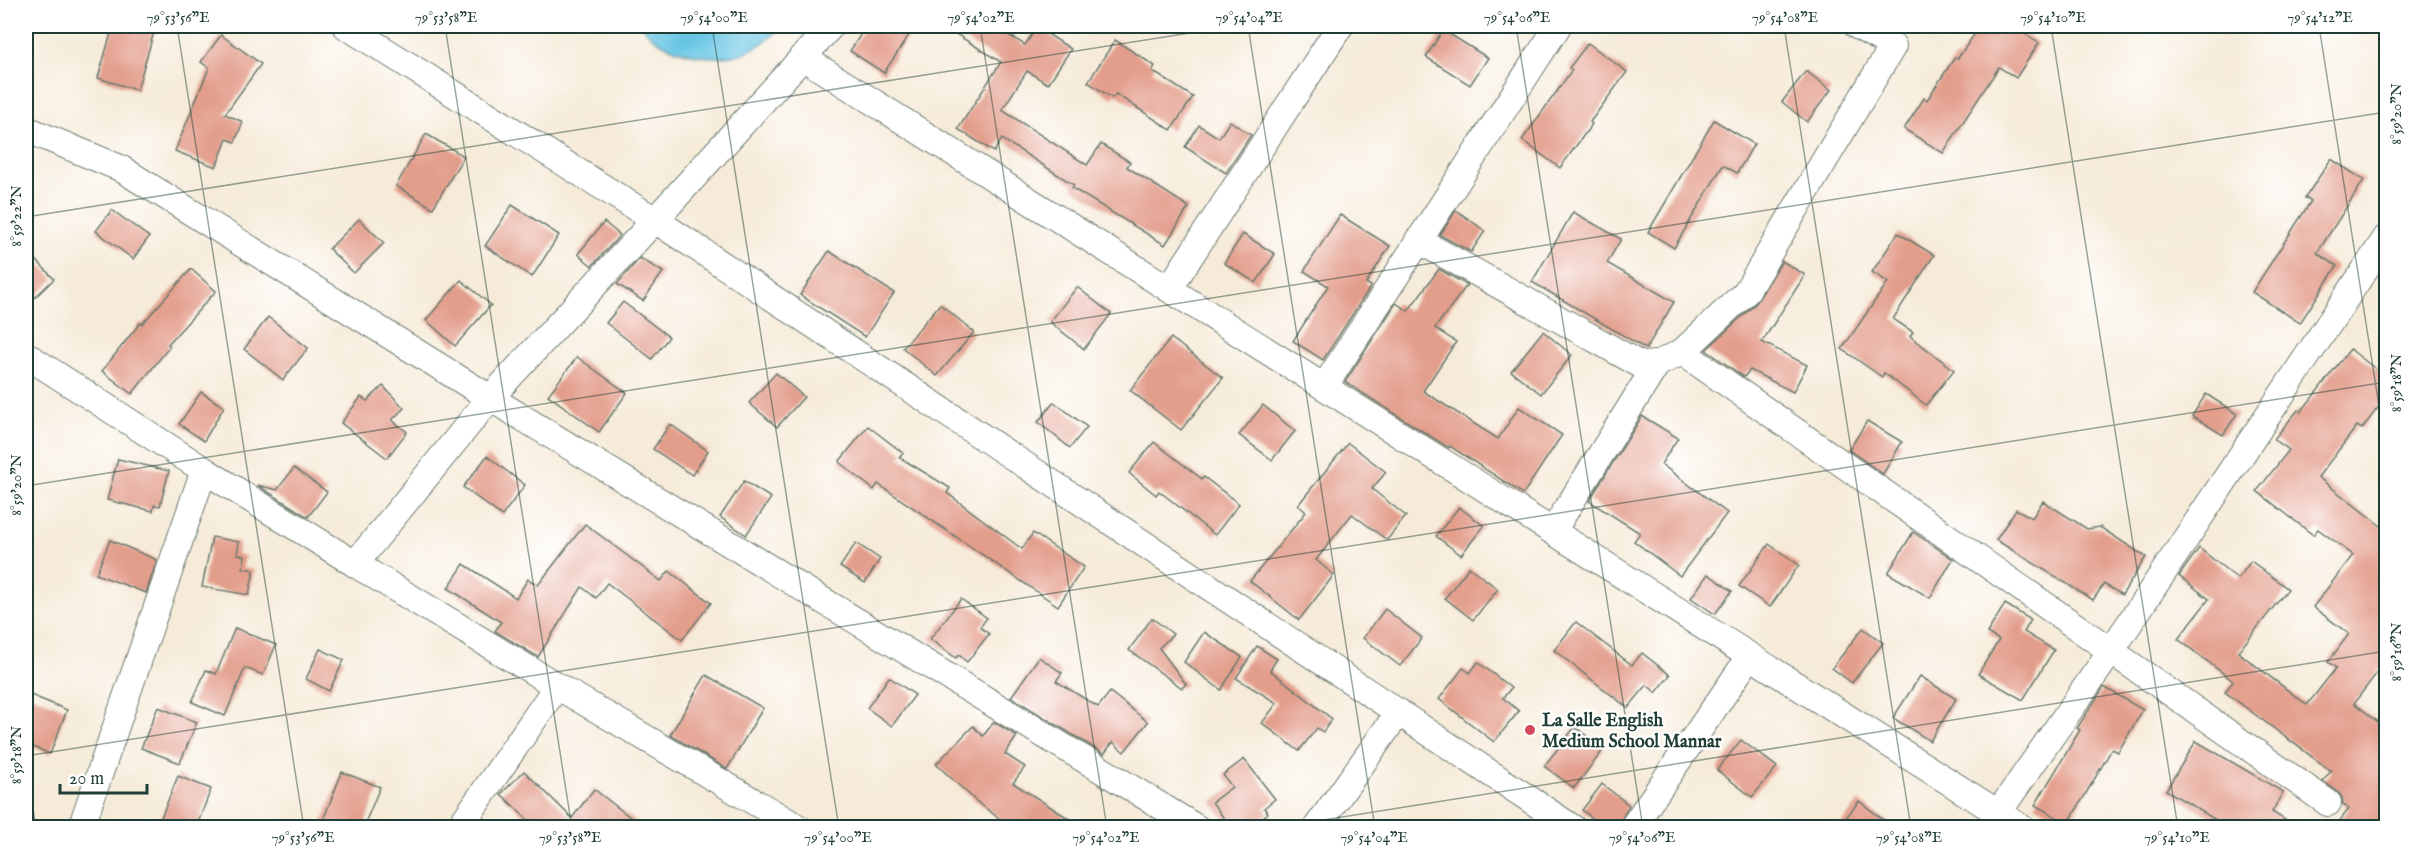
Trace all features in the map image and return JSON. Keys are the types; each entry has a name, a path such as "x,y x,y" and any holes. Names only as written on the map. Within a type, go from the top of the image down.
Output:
{"street":[{"path":"346,26 655,220 1573,828"},
{"path":"355,564 490,398 831,26"},
{"path":"1169,289 1340,26"},
{"path":"1324,387 1558,26"},
{"path":"1418,240 1641,365 1657,364 1682,352 1746,292 1893,46 1857,26"},
{"path":"802,57 2022,828"},
{"path":"26,129 120,168 490,398 1197,828"},
{"path":"1998,813 2111,651 2386,238"},
{"path":"1682,352 2328,803"},
{"path":"26,354 204,470 355,564 557,686 800,828"},
{"path":"1553,531 1657,364"},
{"path":"81,828 204,470"},
{"path":"1632,828 1750,656"},
{"path":"459,828 557,686"},
{"path":"1316,828 1399,712"}],"water":[{"path":"642,26 784,26 750,50 737,55 712,57 672,48 650,35"}],"building":[{"path":"113,26 131,26 154,32 137,90 98,78"},
{"path":"866,26 915,26 884,73 850,51"},
{"path":"943,26 994,26 1025,45 1037,27 1071,49 1048,84 1027,71 1002,110 1087,165 1101,144 1130,162 1127,167 1189,207 1165,245 1072,188 1074,185 1002,139 994,152 958,129 1001,62"},
{"path":"1980,26 2012,26 2039,43 2016,78 1999,67 1943,153 1904,129 1924,98 1927,100 1955,57 1958,58"},
{"path":"1443,30 1488,58 1470,85 1426,57"},
{"path":"221,35 261,64 225,114 243,122 235,142 227,139 216,167 175,151 209,68 201,62"},
{"path":"1115,40 1155,66 1152,71 1193,97 1171,130 1116,94 1112,98 1088,82"},
{"path":"1588,43 1627,72 1560,168 1522,140 1572,70 1569,68"},
{"path":"1806,71 1831,90 1807,122 1782,102"},
{"path":"1714,120 1754,144 1737,173 1723,165 1674,248 1648,232"},
{"path":"1230,121 1251,135 1226,173 1185,147 1199,125 1219,138"},
{"path":"426,134 464,156 433,208 396,186"},
{"path":"2331,159 2364,180 2317,253 2337,266 2300,323 2252,292 2311,201 2305,198"},
{"path":"512,205 559,235 532,277 485,246"},
{"path":"112,210 149,237 133,259 96,231"},
{"path":"1456,210 1485,231 1471,252 1440,235"},
{"path":"1573,212 1621,239 1607,263 1674,302 1646,349 1532,282"},
{"path":"1340,215 1390,246 1366,283 1371,286 1323,360 1293,341 1328,286 1304,271"},
{"path":"359,219 384,243 354,273 329,249"},
{"path":"604,222 620,235 592,266 578,254"},
{"path":"1898,233 1934,255 1893,319 1913,332 1910,336 1954,370 1926,405 1884,373 1882,377 1842,349 1888,282 1872,272"},
{"path":"1243,234 1275,254 1256,283 1224,263"},
{"path":"26,249 54,279 26,306"},
{"path":"829,251 894,293 865,337 800,295"},
{"path":"640,258 663,272 643,301 617,284"},
{"path":"1782,261 1805,275 1762,342 1807,365 1793,392 1750,370 1744,377 1706,350 1756,303"},
{"path":"191,269 216,291 168,344 170,346 132,394 102,371 140,323 142,324"},
{"path":"1439,269 1467,285 1435,328 1456,342 1423,391 1498,439 1519,407 1562,435 1523,494 1345,382 1396,303 1408,311"},
{"path":"461,280 491,305 455,346 426,320"},
{"path":"1077,287 1111,314 1084,349 1050,322"},
{"path":"623,302 669,337 652,359 606,323"},
{"path":"940,304 974,332 937,376 903,348"},
{"path":"268,317 308,348 283,380 244,349"},
{"path":"1543,331 1572,355 1541,394 1511,371"},
{"path":"1171,338 1223,378 1181,430 1130,390"},
{"path":"2350,349 2386,377 2386,397 2362,429 2357,426 2318,477 2386,530 2386,661 2354,703 2386,728 2386,828 2334,828 2349,809 2343,804 2342,797 2337,791 2323,781 2331,771 2225,692 2233,681 2178,639 2209,599 2179,576 2199,548 2238,579 2251,561 2288,589 2238,652 2307,705 2336,668 2328,662 2349,634 2313,607 2353,555 2318,529 2313,535 2257,491 2289,450 2274,439 2298,410 2301,412"},
{"path":"577,357 627,393 599,432 548,395"},
{"path":"776,373 804,397 777,427 749,403"},
{"path":"383,386 404,408 392,420 407,432 387,458 341,423 361,397 367,401"},
{"path":"201,392 224,407 204,441 179,424"},
{"path":"2206,394 2237,414 2223,435 2192,416"},
{"path":"1054,402 1087,427 1070,448 1038,422"},
{"path":"1263,405 1295,431 1272,460 1239,435"},
{"path":"1642,416 1678,438 1661,464 1727,513 1680,576 1634,541 1640,533 1589,501"},
{"path":"1867,421 1902,442 1883,474 1849,450"},
{"path":"670,424 708,451 692,475 653,449"},
{"path":"868,426 903,453 899,457 950,488 947,493 1022,549 1033,533 1084,567 1058,606 878,484 874,490 839,462"},
{"path":"1154,442 1239,504 1215,535 1159,491 1156,495 1129,473"},
{"path":"1348,443 1386,472 1372,489 1406,516 1387,540 1352,514 1316,560 1334,575 1299,620 1250,581 1306,512 1298,505"},
{"path":"487,456 525,485 502,516 463,487"},
{"path":"118,459 169,471 160,506 154,505 153,511 107,500"},
{"path":"294,468 327,492 308,517 257,485 277,490"},
{"path":"744,481 771,498 746,535 720,517"},
{"path":"2043,501 2087,529 2100,527 2146,557 2122,595 2104,584 2093,600 1996,540 2016,509 2032,518"},
{"path":"1459,507 1484,526 1461,555 1436,536"},
{"path":"585,524 661,581 669,571 711,603 682,640 607,583 596,598 582,587 538,657 495,631 501,622 448,588 464,564 516,598 528,579 538,585"},
{"path":"1913,532 1953,559 1930,598 1888,573"},
{"path":"212,537 239,542 237,554 245,556 243,568 254,570 249,595 202,587"},
{"path":"110,540 157,560 146,593 96,574"},
{"path":"856,543 880,559 865,583 840,567"},
{"path":"1769,544 1799,565 1770,607 1739,586"},
{"path":"1469,567 1498,589 1473,620 1445,598"},
{"path":"1708,574 1732,591 1715,614 1691,598"},
{"path":"961,599 987,618 980,627 989,634 967,662 959,655 956,658 930,639"},
{"path":"2005,604 2031,620 2024,632 2054,650 2023,700 1978,674 1999,640 1987,633"},
{"path":"1385,609 1422,638 1400,666 1363,638"},
{"path":"1152,618 1173,634 1159,648 1186,684 1182,688 1129,650"},
{"path":"1576,622 1632,665 1642,653 1670,675 1656,693 1647,685 1628,708 1554,650"},
{"path":"235,628 276,645 263,675 245,668 225,716 192,702 206,670 216,674"},
{"path":"1863,628 1883,643 1852,683 1832,668"},
{"path":"1204,632 1242,657 1221,690 1184,662"},
{"path":"1257,646 1277,659 1270,670 1332,719 1323,732 1317,728 1299,751 1262,723 1277,703 1236,678"},
{"path":"320,649 344,660 329,691 306,679"},
{"path":"1039,657 1062,673 1056,681 1098,707 1110,692 1148,722 1124,752 1113,742 1104,754 1011,697"},
{"path":"1478,662 1511,688 1503,698 1519,711 1494,742 1439,699 1463,668 1470,673"},
{"path":"706,675 763,708 727,769 670,735"},
{"path":"1920,676 1956,699 1930,741 1893,718"},
{"path":"889,677 915,695 892,726 867,708"},
{"path":"2104,687 2143,710 2118,752 2112,749 2068,824 2035,805 2080,730 2077,728"},
{"path":"26,693 67,710 50,754 26,744"},
{"path":"158,707 197,722 180,763 141,748"},
{"path":"994,722 1017,736 1005,754 1025,767 1013,783 1084,828 1012,828 976,801 936,764 973,726 983,736"},
{"path":"1575,727 1604,749 1574,788 1544,766"},
{"path":"1741,740 1777,767 1752,797 1717,770"},
{"path":"2196,741 2283,792 2272,812 2298,828 2229,828 2166,790"},
{"path":"1244,759 1275,799 1264,808 1268,813 1249,828 1231,828 1212,802 1232,787 1223,775"},
{"path":"524,771 572,818 594,789 644,828 536,828 501,794"},
{"path":"342,772 380,787 363,828 320,828"},
{"path":"178,776 211,789 196,828 180,828 160,820"},
{"path":"1602,784 1629,805 1617,828 1605,828 1582,810"},
{"path":"1859,801 1894,828 1838,828"}],"place":[{"name":"La Salle English Medium School Mannar","path":"1530,730"}]}
